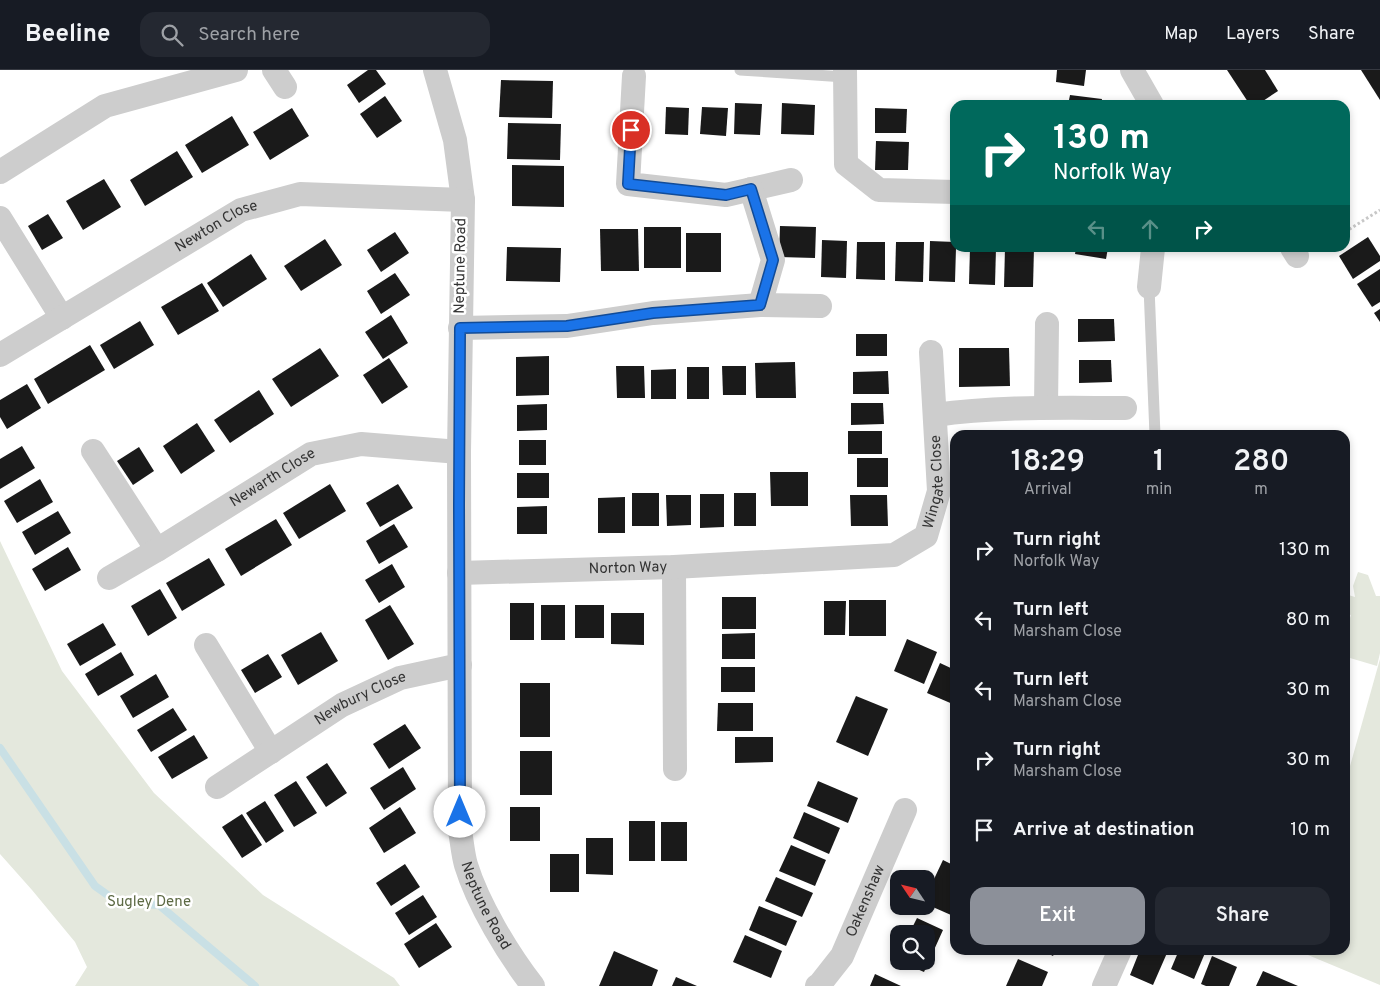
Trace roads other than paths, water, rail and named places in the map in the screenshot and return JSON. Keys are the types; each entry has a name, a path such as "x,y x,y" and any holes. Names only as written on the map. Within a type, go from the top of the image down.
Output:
{"street":[{"path":"0,172 105,106 236,70"},
{"name":"Neptune Road","path":"436,70 455,140 462,200 459,452 460,831 466,864 479,898 533,986"},
{"path":"1132,70 1149,100"},
{"path":"845,74 846,164 879,190 950,192"},
{"path":"634,76 628,184 726,195 791,180"},
{"path":"751,189 773,260 760,305"},
{"name":"Newton Close","path":"0,355 241,210 300,194 462,200"},
{"path":"0,218 62,318"},
{"path":"1149,287 1153,252"},
{"path":"460,328 567,326 653,313 760,305 820,306"},
{"path":"1046,324 1046,407"},
{"name":"Wingate Close","path":"798,560 894,555 926,536 939,491 931,352"},
{"name":"Wingate Close","path":"935,415 971,410 1046,407 1125,408"},
{"name":"Newarth Close","path":"109,578 311,454 361,444 459,452"},
{"path":"93,451 157,550"},
{"name":"Norton Way","path":"459,573 674,567 798,560"},
{"path":"674,567 675,768"},
{"path":"206,645 271,752"},
{"name":"Newbury Close","path":"217,787 342,706 400,678 460,666"},
{"name":"Oakenshaw","path":"817,986 842,956 905,810"},
{"path":"1104,986 1118,955"}],"lane":[{"path":"740,70 845,74"},
{"path":"1149,287 1155,430"}],"waterway":[{"path":"0,748 95,886 119,903 159,905 255,986"}],"park label":[{"name":"Sugley Dene","path":"149,902"}]}
